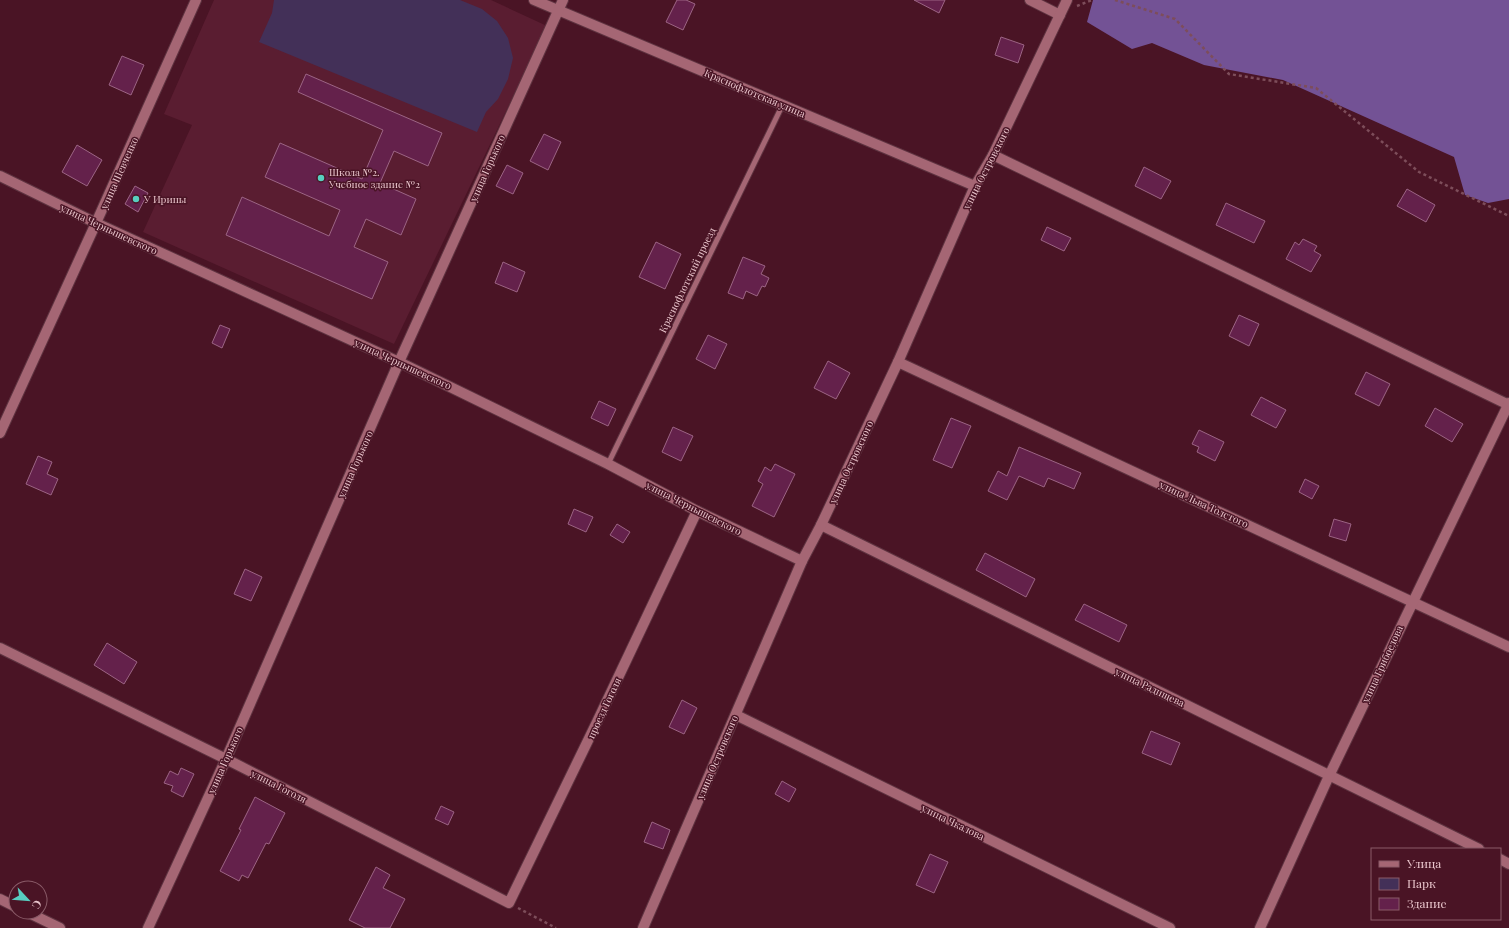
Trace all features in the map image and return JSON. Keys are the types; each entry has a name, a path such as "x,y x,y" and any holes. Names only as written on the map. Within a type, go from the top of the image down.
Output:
{"street":[{"name":"улица Шевченко","path":"0,433 96,224 196,0"},
{"name":"Краснофлотская улица","path":"534,0 975,186"},
{"name":"улица Горького","path":"148,928 226,759 399,362 563,0"},
{"path":"1030,0 1060,15"},
{"name":"улица Островского","path":"643,928 802,561 821,525 898,362 975,186 993,155 1067,0"},
{"path":"993,155 1509,404"},
{"name":"улица Чернышевского","path":"0,176 96,224 399,362 608,464 697,511 802,561"},
{"name":"улица Льва Толстого","path":"898,362 1509,648"},
{"name":"улица Грибоедова","path":"1260,928 1329,776 1509,404"},
{"name":"проезд Гоголя","path":"509,903 697,511"},
{"name":"улица Радищева","path":"821,525 1477,848"},
{"name":"улица Гоголя","path":"0,648 226,759 509,903"},
{"name":"улица Чкалова","path":"736,715 1170,928"},
{"path":"44,920 60,928"}],"lane":[{"name":"Краснофлотский проезд","path":"608,464 783,104"}],"path":[{"path":"1116,0 1175,19 1229,74 1316,88 1420,172 1509,216"},
{"path":"509,903 556,928"}],"shaded area":[{"name":"Школа №2. Учебное здание №2","path":"214,0 491,0 547,26 394,344 143,232 192,125 164,114"},
{"path":"1093,0 1509,0 1509,199 1488,203 1465,195 1454,157 1283,80 1204,65 1152,43 1132,49 1087,22"}],"green space":[{"path":"274,0 460,0 482,9 497,21 508,38 513,58 508,79 498,99 486,112 477,132 259,42 272,13"}],"building":[{"path":"677,0 686,0 695,4 683,30 666,22"},
{"path":"914,0 945,0 939,13"},
{"path":"1001,37 1024,45 1018,63 995,55"},
{"path":"122,56 144,65 131,95 109,85"},
{"path":"306,74 442,133 428,166 394,151 380,183 416,199 401,235 366,219 354,247 388,262 372,299 226,235 242,197 329,236 340,210 265,177 280,143 362,179 383,130 298,92"},
{"path":"544,134 561,142 548,170 530,161"},
{"path":"77,145 102,160 87,186 62,172"},
{"path":"507,165 523,173 513,194 496,186"},
{"path":"1144,167 1171,181 1161,199 1135,186"},
{"name":"У Ирины","path":"135,186 148,193 138,212 125,204"},
{"path":"1407,189 1435,205 1426,222 1397,206"},
{"path":"1226,203 1265,221 1254,243 1216,225"},
{"path":"1047,227 1071,238 1064,251 1041,240"},
{"path":"1303,239 1317,246 1314,251 1321,255 1311,272 1286,259 1295,242 1299,245"},
{"path":"656,242 681,254 665,289 639,277"},
{"path":"743,257 765,266 761,274 769,278 765,287 762,286 757,296 746,291 743,299 728,293"},
{"path":"503,262 525,272 517,292 495,283"},
{"path":"1239,315 1259,324 1249,346 1229,336"},
{"path":"220,325 230,329 222,348 212,343"},
{"path":"708,335 727,344 715,369 696,359"},
{"path":"828,361 850,373 836,399 814,388"},
{"path":"1366,372 1390,384 1379,406 1355,394"},
{"path":"1261,397 1286,410 1276,428 1251,415"},
{"path":"599,401 616,409 608,426 591,418"},
{"path":"1435,408 1463,424 1452,442 1425,426"},
{"path":"951,418 971,426 952,468 933,460"},
{"path":"673,427 693,436 681,461 662,452"},
{"path":"1199,430 1224,442 1215,461 1197,452 1199,447 1192,444"},
{"path":"1019,447 1081,473 1074,489 1048,478 1044,487 1019,476 1007,500 988,491 998,471 1007,476"},
{"path":"38,456 52,462 47,474 58,479 51,495 26,484"},
{"path":"775,464 795,474 774,517 752,506 763,484 758,481 765,467 771,471"},
{"path":"1305,479 1319,486 1312,499 1299,492"},
{"path":"574,509 593,517 586,532 568,524"},
{"path":"1334,519 1351,524 1346,541 1329,536"},
{"path":"617,524 630,532 623,543 610,535"},
{"path":"985,553 1035,579 1026,597 976,570"},
{"path":"245,569 262,577 251,601 234,594"},
{"path":"1084,604 1127,625 1119,642 1075,620"},
{"path":"107,643 137,662 124,684 94,665"},
{"path":"682,700 697,708 684,734 669,727"},
{"path":"1151,731 1180,743 1171,765 1142,753"},
{"path":"181,768 194,774 183,797 171,791 173,786 164,783 170,771 178,775"},
{"path":"782,781 796,789 789,802 775,794"},
{"path":"255,797 285,813 269,844 266,843 248,878 242,875 239,881 220,871 241,830 239,829"},
{"path":"441,806 454,812 448,825 435,819"},
{"path":"652,822 670,830 663,849 644,842"},
{"path":"930,854 948,862 934,893 916,885"},
{"path":"376,867 390,875 383,888 405,899 390,928 365,928 349,920"}],"place":[{"name":"Школа №2. Учебное здание №2","path":"321,178"},
{"name":"У Ирины","path":"136,199"}]}
